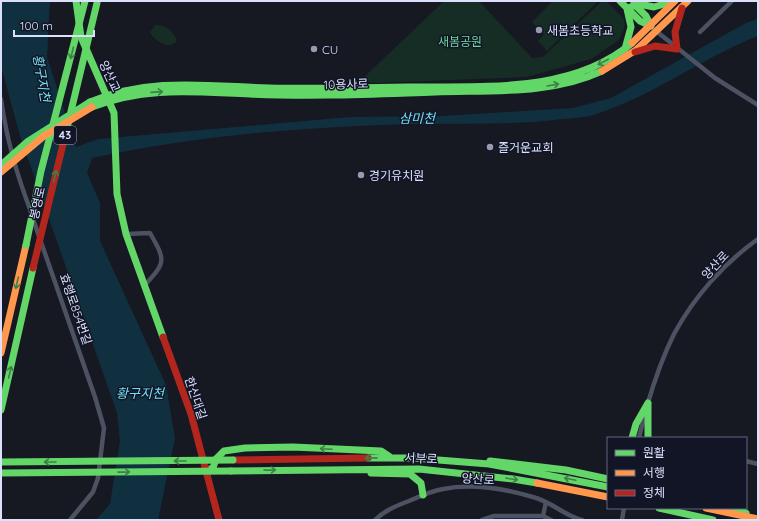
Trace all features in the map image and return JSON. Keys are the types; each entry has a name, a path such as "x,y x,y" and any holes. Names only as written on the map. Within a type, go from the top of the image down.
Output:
{"main road":[{"name":"양산교","path":"76,1 81,37 108,98 114,119 116,161"},
{"name":"봉영로","path":"1,353 26,245 41,171 85,1"},
{"path":"620,1 640,21 651,26"},
{"name":"10용사로","path":"108,98 177,91 302,96 530,88 582,79 610,67 629,50 675,1"},
{"path":"632,2 654,7 675,1"},
{"name":"봉영로","path":"1,410 33,268 97,2"},
{"path":"628,9 633,6 632,2"},
{"path":"632,2 646,16 651,26"},
{"name":"10용사로","path":"1,165 32,138 91,105 134,86 161,84 302,90 522,83 584,71 605,62 629,50 657,31 685,4"},
{"path":"628,9 631,28 629,50 655,46 677,49 675,32 685,4"},
{"path":"134,86 132,91 136,95"},
{"name":"10용사로","path":"1,172 44,136 91,105"},
{"name":"한신대길","path":"116,161 117,194 126,234 191,414 219,520"},
{"path":"632,437 636,424 648,403"},
{"path":"648,403 648,437"},
{"path":"206,470 213,468 216,459 224,451 245,448 293,447 381,451 390,458"},
{"name":"서부로","path":"1,462 390,458 472,462 546,474 607,487"},
{"path":"472,462 499,461 566,470 607,479"},
{"path":"317,469 410,474 421,483 423,495"},
{"name":"서부로","path":"1,473 418,469 461,472 520,480 607,497"},
{"path":"664,509 713,520"},
{"path":"711,509 758,518"},
{"path":"735,509 758,518"}],"street":[{"path":"700,32 732,1"},
{"path":"651,26 677,49 715,78 758,105"},
{"name":"효행로854번길","path":"1,99 6,136 15,171 49,263 104,428 98,478 93,492 70,520"},
{"path":"126,234 150,233 162,253 162,261 156,273 144,286"},
{"name":"양산로","path":"639,437 648,403 674,335 697,300 732,259 758,239"},
{"path":"641,428 647,437"},
{"path":"747,461 758,464"},
{"name":"양산로","path":"375,520 387,509 442,489 462,486 493,489 533,497 582,520"},
{"path":"543,516 546,502"},
{"path":"622,520 624,509"},
{"path":"482,520 494,516 527,518 543,516 551,520"}],"green space":[{"name":"새봄공원","path":"444,1 479,1 532,58 543,57 602,1 606,1 624,19 625,27 619,40 591,59 527,77 375,83 360,81"},
{"path":"553,1 597,2 547,51 538,41 544,34 532,22"},
{"path":"155,25 165,27 171,31 177,40 175,43 169,45 157,41 150,32"}],"water":[{"name":"황구지천","path":"1,1 50,1 47,57 76,147 98,139 350,117 442,116 573,108 611,98 746,23 758,19 758,36 716,55 636,98 586,117 528,122 380,125 255,133 173,143 92,158 87,173 100,203 100,241 166,385 175,438 158,520 96,520 110,504 120,441 117,413 20,136 1,66"}],"traffic: fast":[{"path":"76,1 81,37 114,113 117,194 126,234 163,337"},
{"path":"26,245 41,171 85,1"},
{"path":"620,1 640,21 651,26"},
{"path":"625,49 631,27 627,9 633,6 634,3 654,7 674,1"},
{"path":"66,132 97,3"},
{"path":"634,4 646,16 651,26"},
{"path":"90,102 112,94 134,89 178,85 321,88 466,87 525,84 554,79 582,71 608,59 632,43"},
{"path":"92,107 112,100 132,96 170,92 319,95 520,90 562,84 582,79 602,71"},
{"path":"1,165 27,142 90,102"},
{"path":"1,410 33,268"},
{"path":"632,437 636,424 648,403"},
{"path":"648,404 648,437"},
{"path":"206,470 213,468 216,459 224,451 245,448 293,447 381,451 390,457"},
{"path":"368,458 413,458 489,464 607,487"},
{"path":"1,462 233,460"},
{"path":"490,461 566,470 607,479"},
{"path":"231,471 419,469 537,483"},
{"path":"1,473 231,471"},
{"path":"371,473 410,474 421,483 423,495"},
{"path":"664,509 713,520"},
{"path":"735,509 746,513"}],"traffic: slow":[{"path":"632,43 675,1"},
{"path":"602,71 636,50 688,1"},
{"path":"1,172 44,136 92,107"},
{"path":"1,353 26,245"},
{"path":"537,483 607,497"},
{"path":"711,509 758,519"}],"traffic: jam":[{"path":"635,52 655,46 677,49 675,32 682,8"},
{"path":"33,268 66,132"},
{"path":"163,337 191,414 219,520"},
{"path":"233,460 368,458"}],"place":[{"name":"새봄초등학교","path":"539,30"},
{"name":"CU","path":"314,49"},
{"name":"즐거운교회","path":"490,147"},
{"name":"경기유치원","path":"361,175"}],"water label":[{"name":"삼미천","path":"417,118"}]}
